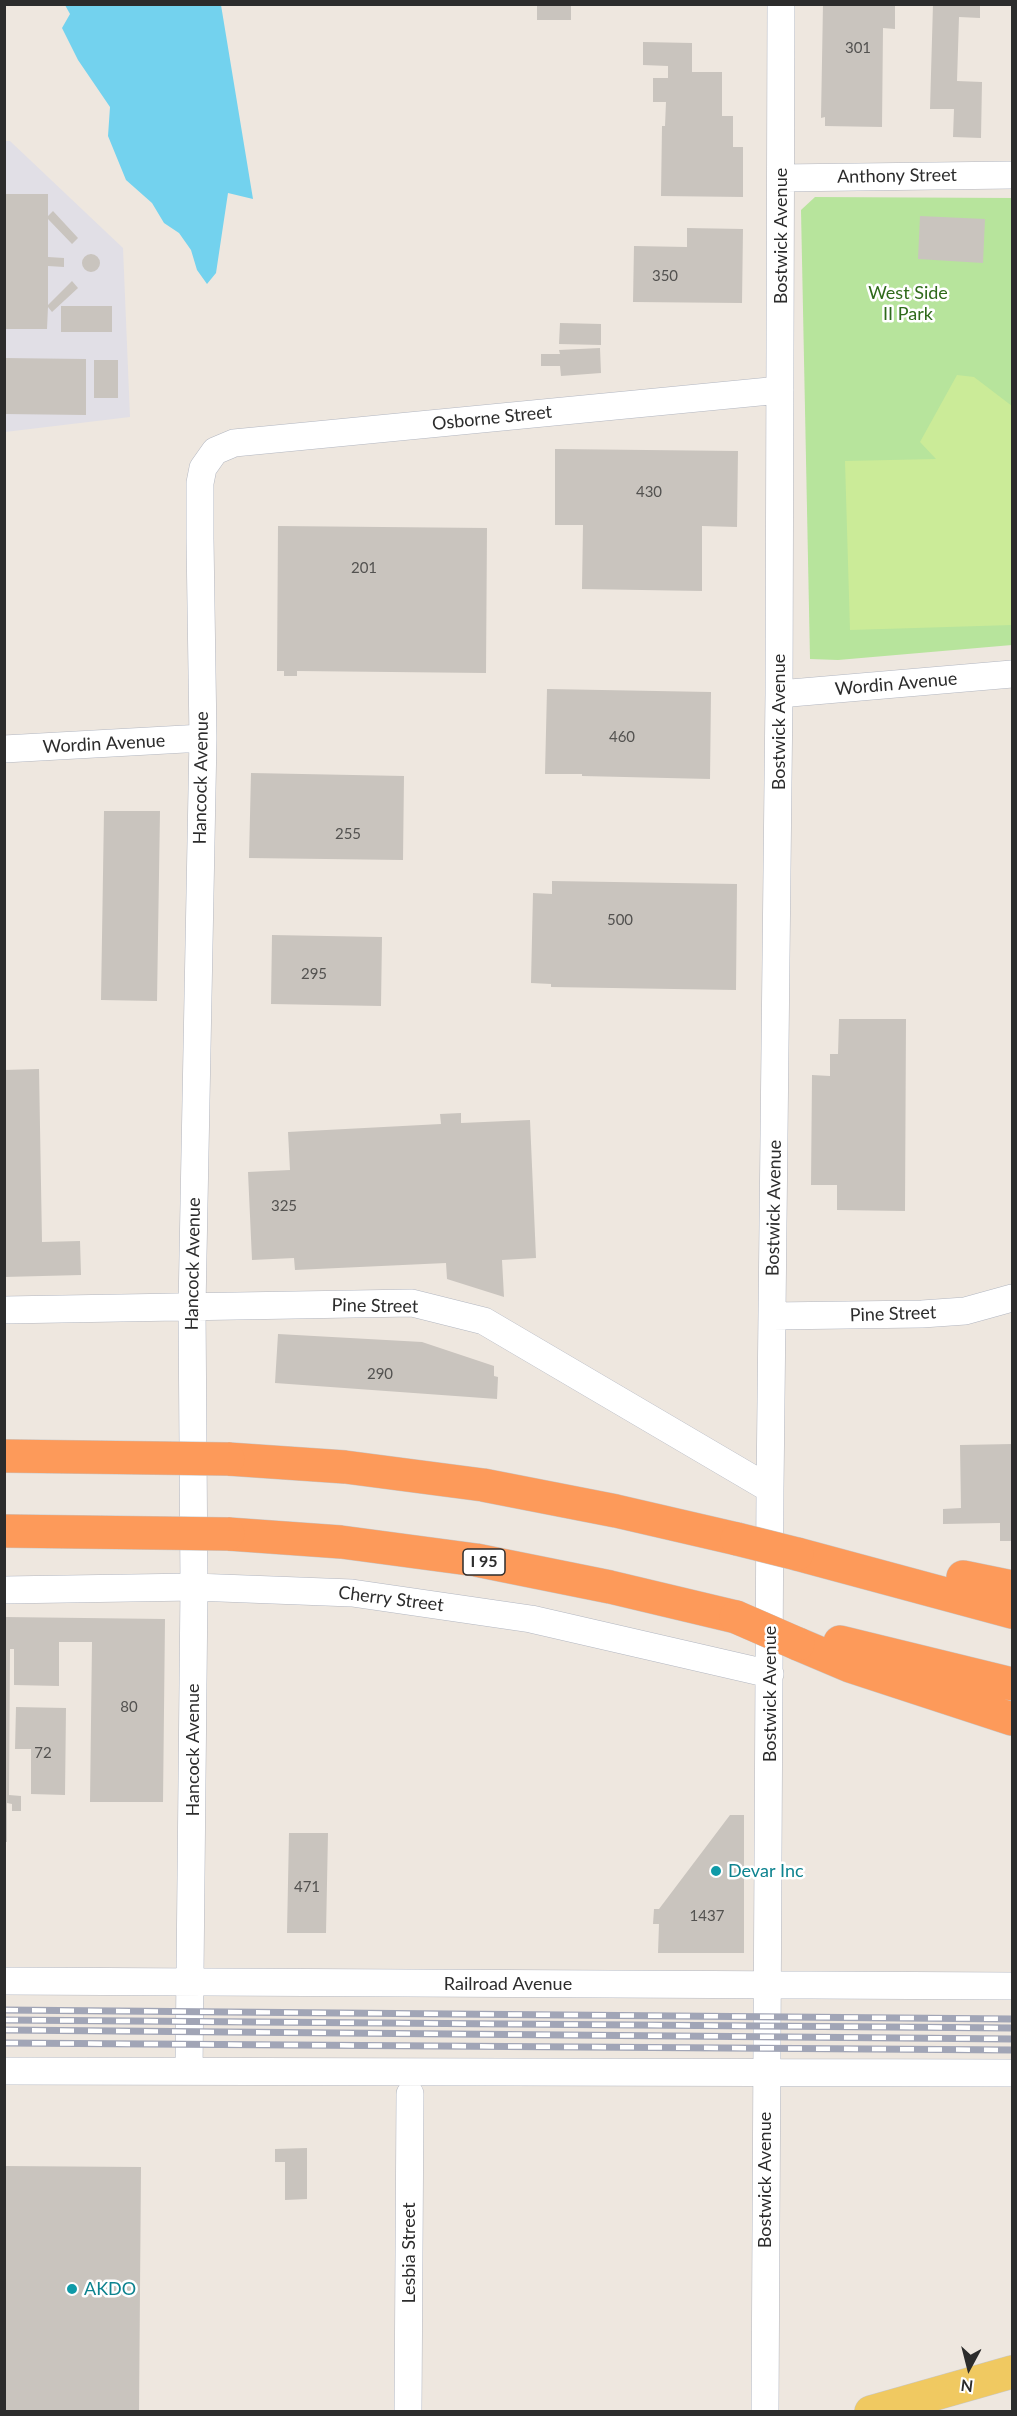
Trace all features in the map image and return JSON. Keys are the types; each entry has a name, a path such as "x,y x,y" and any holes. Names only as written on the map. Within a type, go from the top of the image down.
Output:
{"highway":[{"path":"4,1456 228,1459 345,1467 483,1485 605,1508 737,1539 1012,1612"},
{"name":"I 95","path":"4,1531 228,1534 341,1542 476,1560 588,1582 736,1617 798,1638"},
{"path":"797,1554 949,1574 1012,1587"},
{"path":"798,1638 1012,1684"},
{"path":"798,1638 850,1666 1012,1719"}],"main road":[{"path":"871,2412 1012,2372"}],"street":[{"name":"Bostwick Avenue","path":"765,2412 765,2072 768,1986 770,1489 779,694 781,4"},
{"name":"Anthony Street","path":"781,178 1012,175"},
{"name":"Osborne Street","path":"208,458 222,447 234,443 780,390"},
{"name":"Hancock Avenue","path":"189,2071 194,1587 192,1307 203,738 200,483 208,458"},
{"name":"Wordin Avenue","path":"779,694 1012,674"},
{"name":"Wordin Avenue","path":"4,749 203,738"},
{"name":"Pine Street","path":"773,1316 965,1311 1012,1298"},
{"name":"Pine Street","path":"4,1310 412,1303 484,1321 770,1489"},
{"name":"Cherry Street","path":"4,1590 194,1587 352,1593 465,1608 596,1632 770,1674"},
{"name":"Railroad Avenue","path":"4,1981 1012,1986"},
{"path":"4,2071 1012,2073"},
{"name":"Lesbia Street","path":"408,2412 410,2094"}],"shaded area":[{"path":"5,141 10,141 123,248 130,417 5,432"}],"green space":[{"name":"West Side II Park","path":"815,197 1012,198 1012,645 838,660 810,659 801,210"},
{"path":"957,375 974,377 1012,406 1012,625 850,630 845,461 936,459 920,442"}],"water":[{"path":"65,5 221,5 253,199 228,193 216,273 207,284 197,270 191,250 179,233 164,223 152,203 126,180 108,136 110,107 78,60 62,28 70,14"}],"building":[{"path":"537,4 571,4 571,20 537,20"},
{"path":"823,4 895,6 895,29 883,28 882,127 825,126 825,117 821,118"},
{"path":"933,4 980,4 980,18 959,17 957,81 982,82 981,138 953,137 954,109 930,109"},
{"path":"643,42 692,43 692,72 722,72 722,116 733,116 733,147 743,147 743,197 661,196 662,126 665,126 666,102 653,102 653,78 668,78 668,66 643,65"},
{"path":"4,194 48,194 48,216 53,211 78,238 72,244 48,219 48,257 64,258 64,267 48,266 48,305 72,281 78,288 52,312 48,307 47,329 4,329"},
{"path":"920,216 985,219 983,263 918,259"},
{"path":"687,228 743,229 742,303 633,302 634,246 687,247"},
{"path":"91,254 99,259 100,263 95,271 91,272 83,267 82,263 87,255"},
{"path":"61,306 112,306 112,332 61,332"},
{"path":"560,323 601,324 601,345 559,344"},
{"path":"600,348 601,373 561,376 560,366 541,366 541,354 560,354 559,350"},
{"path":"4,358 86,359 86,415 4,414"},
{"path":"94,360 118,360 118,398 94,398"},
{"path":"555,449 738,451 737,527 702,526 702,591 582,589 583,525 555,525"},
{"path":"278,526 487,528 486,673 297,671 297,676 284,676 284,671 277,671"},
{"path":"547,689 711,692 710,779 545,774"},
{"path":"251,773 404,776 403,860 249,858"},
{"path":"104,811 160,811 157,1001 101,1000"},
{"path":"552,881 737,884 736,990 551,987 551,984 531,983 533,893 552,894"},
{"path":"272,935 382,937 381,1006 271,1004"},
{"path":"839,1019 906,1019 905,1211 837,1210 837,1185 811,1185 812,1075 830,1076 830,1054 838,1054"},
{"path":"39,1069 42,1242 80,1241 81,1275 4,1277 4,1070"},
{"path":"461,1113 461,1123 530,1120 536,1258 502,1260 504,1297 447,1279 446,1263 295,1270 294,1258 252,1260 248,1172 290,1170 288,1132 441,1124 440,1114"},
{"path":"278,1334 422,1342 494,1366 494,1376 498,1377 497,1399 275,1383"},
{"path":"1012,1444 1012,1541 1000,1541 1000,1523 943,1524 943,1509 961,1508 960,1445"},
{"path":"4,1617 165,1619 163,1802 90,1802 92,1642 59,1642 59,1686 14,1685 14,1649 10,1649 9,1795 21,1796 21,1811 12,1811 12,1804 7,1803 7,1842 4,1842"},
{"path":"16,1707 66,1708 65,1795 31,1794 31,1749 15,1749"},
{"name":"Devar Inc","path":"730,1815 744,1815 744,1953 658,1953 659,1924 653,1924 654,1909 659,1909"},
{"path":"289,1833 328,1833 326,1933 287,1933"},
{"path":"307,2148 307,2199 285,2200 285,2162 275,2162 275,2149"},
{"name":"AKDO","path":"4,2166 141,2167 139,2412 4,2412"}],"railway":[{"path":"4,2010 1012,2019"},
{"path":"4,2020 1012,2028"},
{"path":"4,2030 1012,2039"},
{"path":"4,2043 1012,2050"}],"place":[{"name":"Devar Inc","path":"716,1871"},
{"name":"AKDO","path":"72,2289"}]}
